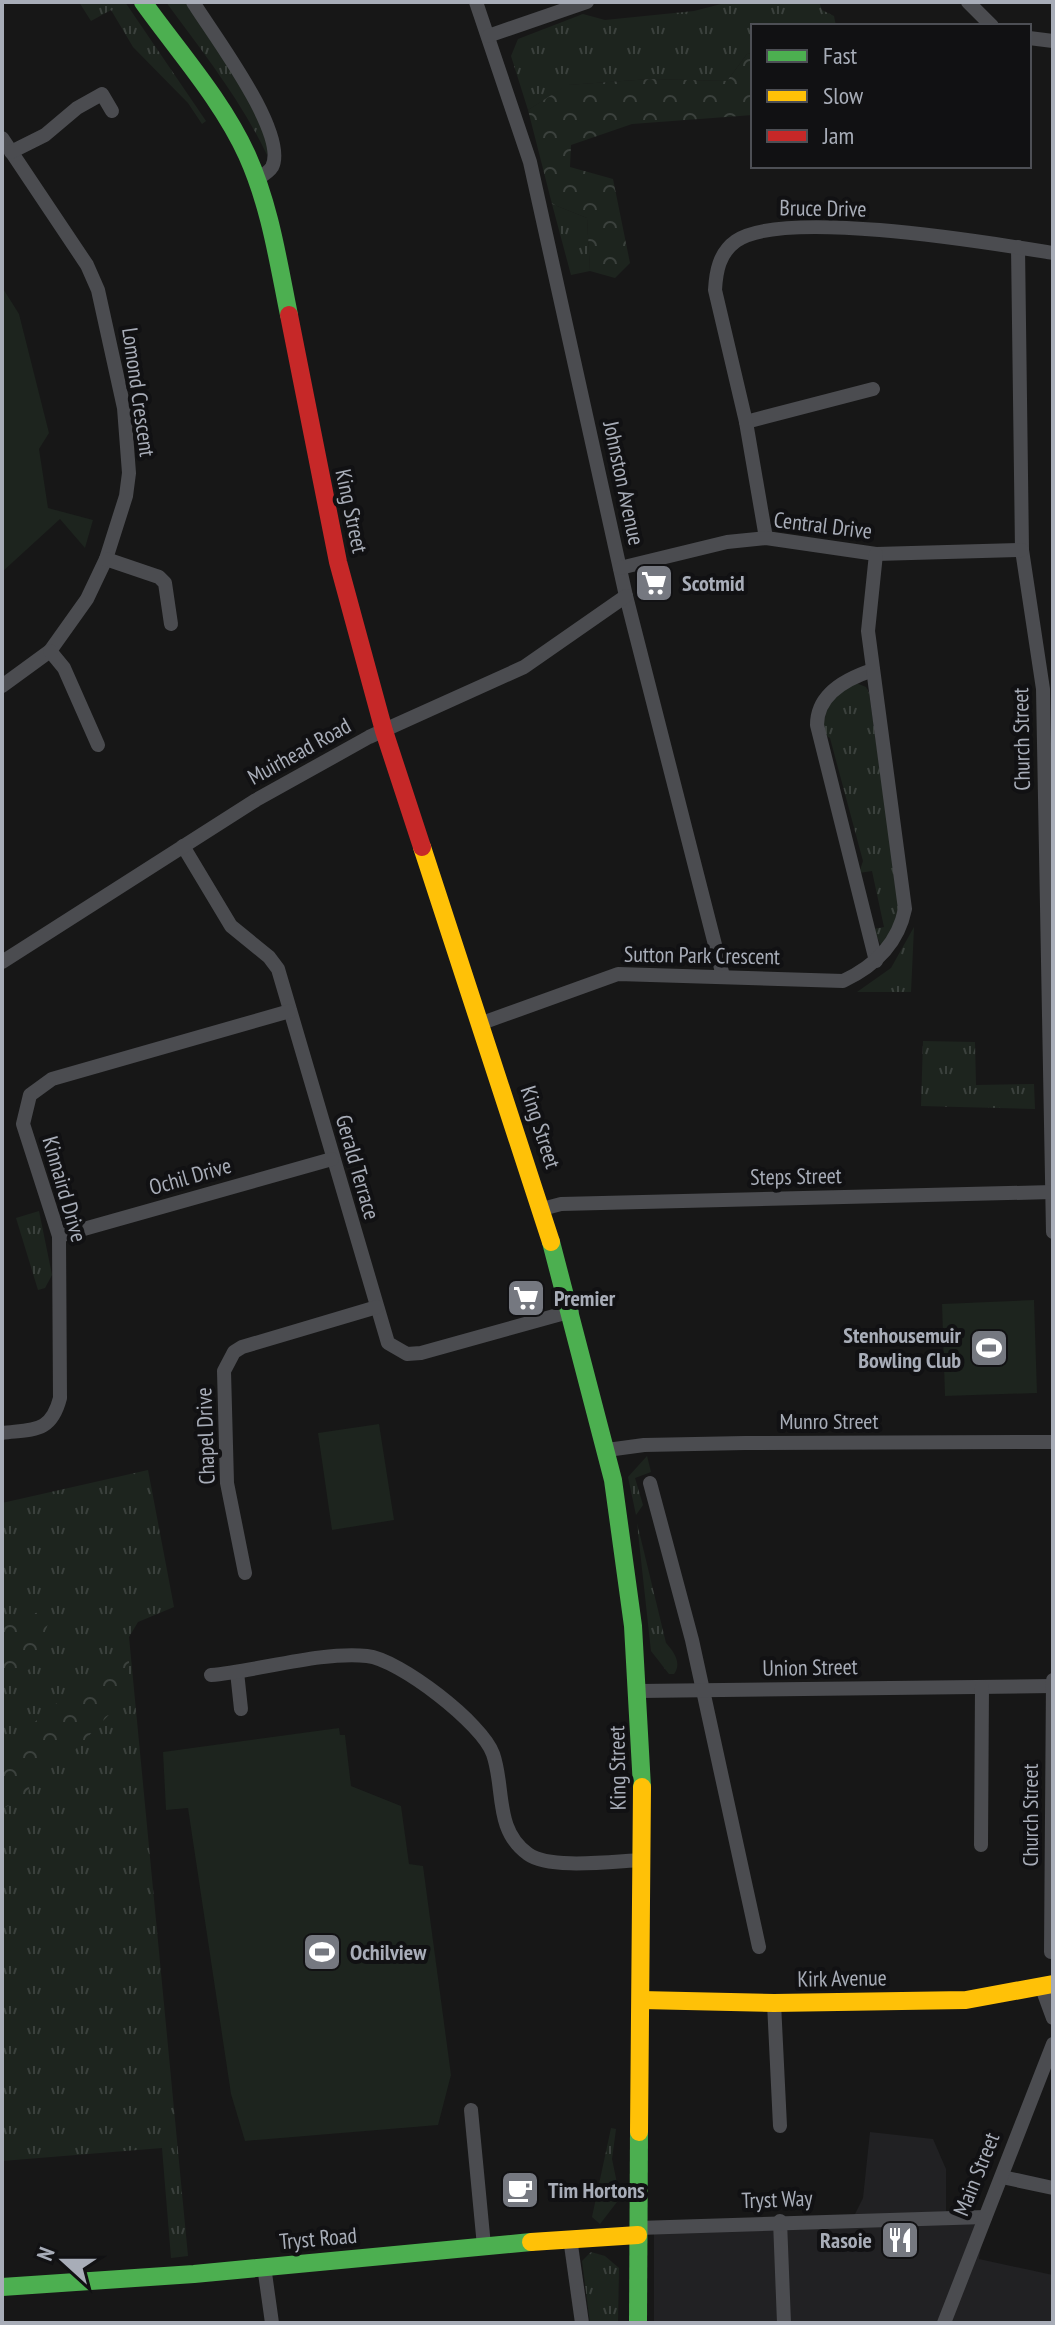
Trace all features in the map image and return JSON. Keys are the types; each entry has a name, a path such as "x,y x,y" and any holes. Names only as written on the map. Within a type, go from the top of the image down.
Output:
{"main road":[{"name":"King Street","path":"143,2 214,100 257,179 268,210 338,562 384,731 542,1209 572,1311 607,1450 624,1553 639,1691 642,1860 638,2323"},
{"name":"Kirk Avenue","path":"641,2000 774,2003 966,2000 1048,1986"},
{"name":"Tryst Road","path":"2,2287 638,2232"}],"street":[{"path":"193,2 268,123 274,155 272,167 257,179"},
{"name":"Johnston Avenue","path":"476,2 530,162 626,596 723,976"},
{"path":"488,36 587,2"},
{"path":"968,2 990,24"},
{"path":"1031,38 1053,41"},
{"path":"11,152 45,135 77,108 102,94 112,111"},
{"name":"Lomond Crescent","path":"2,138 87,265 108,327 124,408 129,473 126,496 106,559 87,599 50,651 2,686"},
{"name":"Bruce Drive","path":"766,538 746,422 715,290 721,259 736,241 763,229 843,229 1053,253"},
{"name":"Church Street","path":"1018,247 1022,550 1043,689 1049,808 1053,1232"},
{"path":"746,422 873,389"},
{"name":"Central Drive","path":"620,568 727,542 766,538 876,554 1022,550"},
{"name":"Sutton Park Crescent","path":"482,1023 618,974 843,981 876,961 901,928 905,909 873,670 868,605 876,554"},
{"path":"106,559 159,577 165,583 171,624"},
{"name":"Muirhead Road","path":"2,962 256,800 384,731 524,667 626,596"},
{"path":"50,651 64,668 95,727 98,745"},
{"path":"873,670 857,675 823,698 817,725 876,961"},
{"name":"Gerald Terrace","path":"183,846 231,926 274,962 388,1343 407,1354 572,1311"},
{"name":"Kinnaird Drive","path":"2,1433 38,1429 55,1416 61,1383 59,1236 23,1124 24,1109 39,1086 290,1011"},
{"name":"Ochil Drive","path":"59,1236 332,1159"},
{"name":"Steps Street","path":"542,1209 561,1204 1052,1192"},
{"name":"Chapel Drive","path":"245,1573 227,1483 224,1371 228,1361 242,1347 377,1307"},
{"name":"Munro Street","path":"607,1450 687,1444 1053,1442"},
{"path":"650,1483 704,1690 759,1947"},
{"path":"211,1675 345,1656 383,1659 455,1710 489,1744 495,1758 503,1816 514,1839 529,1856 552,1862 642,1860"},
{"path":"237,1672 241,1709"},
{"name":"Church Street","path":"1051,1952 1053,1678"},
{"name":"Union Street","path":"639,1691 1053,1686"},
{"path":"981,1845 982,1687"},
{"path":"1048,1986 1053,2018"},
{"path":"774,2003 780,2126"},
{"name":"Main Street","path":"944,2323 1053,2044"},
{"path":"471,2110 484,2246"},
{"path":"1002,2177 1053,2188"},
{"name":"Tryst Way","path":"638,2232 780,2221 985,2217"},
{"path":"780,2221 784,2323"},
{"path":"570,2238 582,2323"},
{"path":"264,2266 272,2323"}],"shaded area":[{"path":"870,2132 933,2139 946,2169 946,2216 985,2217 979,2259 1053,2275 1053,2323 654,2323 654,2234 850,2224 863,2198"}],"green space":[{"path":"79,2 125,2 206,121 202,124 188,103 133,47 111,10 91,21"},
{"path":"166,2 188,2 249,101 266,141 267,155 233,95"},
{"path":"729,2 819,2 822,10 834,16 836,24 751,24 751,53 747,54 727,81 650,79 568,85 528,110 511,56 518,39 583,14 605,20 694,11"},
{"path":"751,53 751,115 632,124 571,145 570,167 613,179 630,263 615,278 590,271 587,218 552,204 528,110 567,85 650,79 727,81 747,54"},
{"path":"552,204 587,218 590,271 571,275"},
{"path":"2,287 19,314 49,433 39,449 48,508 93,520 85,548 60,519 2,572"},
{"path":"856,683 866,687 869,693 899,903 894,930 881,945 873,929 884,927 872,871 859,873 863,861 830,738 823,734 831,703"},
{"path":"914,927 911,992 857,992 891,968"},
{"path":"923,1041 975,1042 976,1085 1034,1084 1035,1109 921,1106"},
{"path":"39,1211 52,1275 45,1288 38,1290 16,1218"},
{"name":"Stenhousemuir Bowling Club","path":"1034,1300 1037,1393 945,1396 942,1304"},
{"path":"379,1424 394,1520 332,1530 318,1433"},
{"path":"647,1456 651,1472 635,1478 643,1505 636,1515 628,1477"},
{"path":"148,1470 174,1607 138,1622 129,1637 188,2256 171,2258 162,2148 2,2161 2,1503"},
{"path":"637,1523 666,1643 677,1662 674,1674 669,1674 651,1651"},
{"path":"41,1612 48,1624 32,1667 2,1689 2,1619"},
{"path":"121,1657 129,1661 129,1694 75,1750 50,1753 32,1769 28,1795 2,1809 2,1757 49,1707 90,1688"},
{"name":"Ochilview","path":"339,1728 340,1735 345,1735 351,1786 401,1806 409,1864 423,1866 451,2075 438,2125 245,2141 231,2094 188,1808 166,1810 163,1752"},
{"path":"611,2128 616,2129 612,2159 620,2198 600,2224 592,2217"},
{"path":"591,2252 605,2256 619,2268 618,2323 590,2323 582,2261"}],"traffic: fast":[{"path":"143,2 212,95 247,155 267,214 289,315"},
{"path":"551,1242 613,1480 633,1626 642,1787"},
{"path":"638,2323 639,2132"},
{"path":"2,2287 194,2274 531,2242"}],"traffic: slow":[{"path":"422,847 551,1242"},
{"path":"639,2132 642,1787"},
{"path":"641,2000 774,2003 966,2000 1053,1984"},
{"path":"531,2242 638,2235"}],"traffic: jam":[{"path":"289,315 338,562 384,731 422,847"}],"place":[{"name":"Scotmid","path":"654,583"},
{"name":"Premier","path":"526,1298"},
{"name":"Stenhousemuir Bowling Club","path":"989,1348"},
{"name":"Ochilview","path":"322,1952"},
{"name":"Tim Hortons","path":"520,2190"},
{"name":"Rasoie","path":"900,2240"}]}
